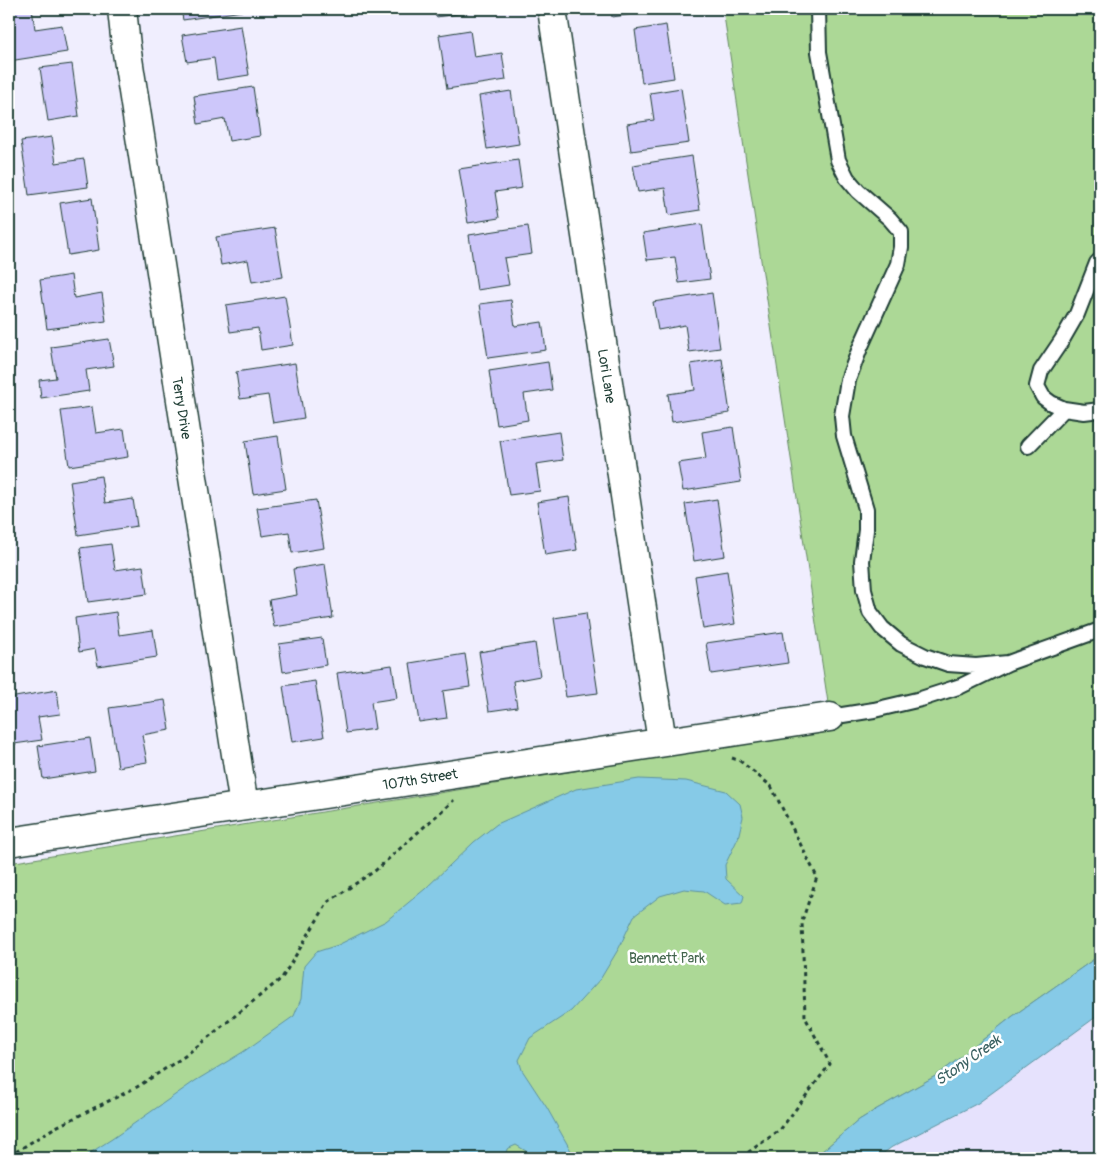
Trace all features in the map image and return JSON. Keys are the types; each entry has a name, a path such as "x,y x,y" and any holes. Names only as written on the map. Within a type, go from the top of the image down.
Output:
{"street":[{"name":"Terry Drive","path":"122,9 126,46 244,806"},
{"name":"Lori Lane","path":"552,9 662,742"},
{"name":"107th Street","path":"9,842 830,717"}],"lane":[{"path":"818,9 819,52 838,160 847,178 858,191 890,219 901,232 898,264 860,348 848,380 842,416 844,436 866,509 866,530 862,560 864,590 870,612 882,628 894,639 925,656 948,664 976,666 1008,663"},
{"path":"1100,260 1097,263 1077,314 1041,371 1037,386 1043,398 1064,409 1084,412 1100,410"},
{"path":"1028,446 1064,409"},
{"path":"830,717 874,710 921,699 961,686 1008,663 1100,630"}],"path":[{"path":"732,758 740,761 771,786 817,877 802,921 805,1017 830,1064 780,1130 740,1158"},
{"path":"9,1156 54,1128 137,1087 185,1056 282,978 328,902 376,870 461,794"}],"shaded area":[{"path":"1100,1014 1100,1158 893,1158 892,1147 978,1103"}],"green space":[{"name":"Bennett Park","path":"723,9 1100,9 1100,955 1013,1016 939,1074 859,1120 814,1158 9,1158 9,863 832,729"}],"water":[{"path":"639,779 686,781 726,791 740,804 743,817 738,838 725,865 726,879 744,896 742,903 725,905 704,891 684,889 660,896 634,916 619,948 601,978 571,1011 530,1038 519,1060 522,1070 547,1108 575,1158 530,1158 526,1151 516,1145 507,1149 505,1158 82,1158 195,1081 243,1052 294,1016 301,999 304,966 316,952 338,945 386,921 425,889 474,842 497,824 576,789"},
{"name":"Stony Creek","path":"1100,955 1100,1014 978,1103 892,1147 877,1158 814,1158 859,1120 939,1074 1013,1016"}],"building":[{"path":"9,9 32,9 35,29 62,25 67,52 9,61"},
{"path":"181,9 241,9 242,11 183,20"},
{"path":"435,9 495,9 436,17"},
{"path":"611,9 669,9 612,17"},
{"path":"666,25 674,78 642,83 635,30"},
{"path":"241,26 249,75 217,80 214,58 187,62 182,35"},
{"path":"470,30 474,57 502,53 506,80 447,89 439,35"},
{"path":"72,64 79,116 48,121 40,68"},
{"path":"253,87 260,136 229,141 225,119 198,124 194,96"},
{"path":"681,88 689,143 631,151 627,124 654,120 650,93"},
{"path":"511,91 519,144 487,149 479,96"},
{"path":"52,137 56,163 84,159 88,187 29,195 21,141"},
{"path":"692,156 700,210 669,215 665,188 638,192 633,165"},
{"path":"518,160 522,188 495,192 499,218 468,223 459,169"},
{"path":"92,198 99,250 68,255 60,203"},
{"path":"702,224 710,279 679,283 675,257 647,260 643,233"},
{"path":"528,226 532,254 504,258 509,285 477,290 469,235"},
{"path":"275,228 283,277 252,282 248,260 221,265 216,237"},
{"path":"71,275 74,298 102,293 106,321 47,329 40,280"},
{"path":"712,293 720,348 689,352 685,325 658,330 653,302"},
{"path":"285,296 293,345 261,350 258,328 230,332 226,305"},
{"path":"511,300 515,326 542,322 546,350 488,358 480,304"},
{"path":"109,339 114,366 86,370 89,391 41,398 39,380 56,378 51,347"},
{"path":"722,359 730,413 672,422 668,394 695,390 691,364"},
{"path":"548,362 552,390 524,394 528,420 497,425 489,371"},
{"path":"295,363 304,418 273,423 268,395 240,399 236,372"},
{"path":"92,407 96,433 124,429 128,457 69,466 61,411"},
{"path":"733,427 741,482 683,491 678,463 706,459 702,432"},
{"path":"559,432 563,460 536,464 540,491 509,495 500,441"},
{"path":"278,436 286,489 253,494 245,441"},
{"path":"101,476 105,503 133,499 137,526 78,535 70,481"},
{"path":"569,497 577,550 545,555 537,502"},
{"path":"717,499 725,556 694,561 685,504"},
{"path":"316,500 324,548 292,553 289,532 262,536 257,508"},
{"path":"111,544 115,570 143,566 147,594 88,602 80,548"},
{"path":"325,564 333,618 274,627 269,600 297,595 293,569"},
{"path":"727,571 735,624 703,629 695,576"},
{"path":"116,612 119,635 153,630 157,657 98,666 95,649 79,652 75,618"},
{"path":"586,613 598,693 566,697 554,618"},
{"path":"783,632 788,663 711,674 706,643"},
{"path":"322,638 326,665 283,672 279,644"},
{"path":"535,643 540,676 513,681 517,707 489,711 479,652"},
{"path":"465,654 470,687 443,691 447,718 419,722 410,663"},
{"path":"392,665 397,698 371,702 375,729 346,733 337,673"},
{"path":"315,681 324,737 292,742 283,686"},
{"path":"57,690 60,714 38,717 42,740 14,744 9,698"},
{"path":"165,700 170,730 142,735 147,762 118,767 109,708"},
{"path":"90,738 95,771 43,779 38,746"}]}
